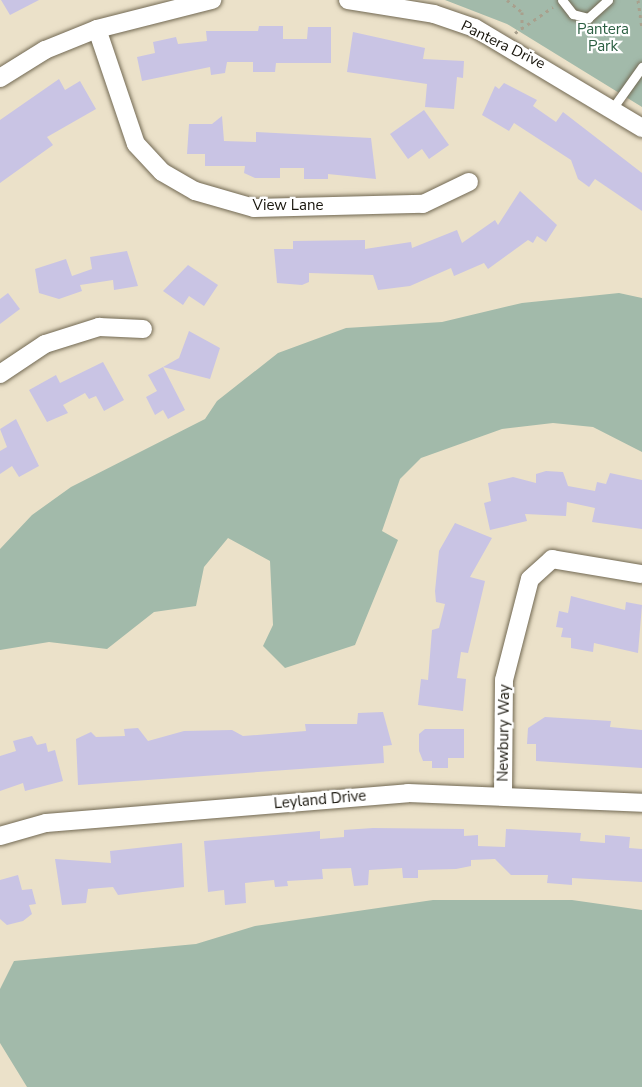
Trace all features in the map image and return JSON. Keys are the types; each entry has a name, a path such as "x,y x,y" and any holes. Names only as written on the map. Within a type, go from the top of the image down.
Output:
{"street":[{"path":"0,77 45,50 97,29 203,0"},
{"name":"Pantera Drive","path":"348,0 373,1 434,14 506,43 642,128"},
{"name":"View Lane","path":"97,29 136,144 162,172 195,191 254,208 423,204 469,182"},
{"path":"0,374 45,344 99,327 142,329"},
{"name":"Newbury Way","path":"503,795 504,680 530,579 552,559 642,574"},
{"name":"Leyland Drive","path":"0,836 46,823 408,793 503,795 642,803"}],"lane":[{"path":"562,0 573,14 588,18 608,0"},
{"path":"612,109 642,67"}],"path":[{"path":"507,0 522,12 522,28"},
{"path":"506,43 522,28 533,26 554,7 553,0"},
{"path":"638,0 642,28"}],"green space":[{"name":"Pantera Park","path":"445,0 642,0 642,107 507,24"},
{"path":"619,293 642,298 642,452 593,427 553,423 502,429 421,458 400,479 382,531 398,540 355,645 285,668 263,646 273,625 270,561 228,538 204,567 196,606 154,612 107,649 49,642 0,650 0,549 32,515 71,487 205,419 217,401 278,353 346,328 442,322 522,303"},
{"path":"433,900 572,900 642,910 642,1087 27,1087 0,1043 0,989 14,961 196,944 255,926"}],"building":[{"path":"1,0 39,0 10,15"},
{"path":"259,26 283,26 283,39 307,39 308,27 331,27 331,63 276,63 275,72 253,72 253,62 227,62 225,73 211,75 210,67 142,81 137,57 155,53 153,42 176,37 178,44 207,41 206,31 258,31"},
{"path":"353,32 425,48 423,59 464,61 463,78 457,77 454,109 425,107 427,84 347,72"},
{"path":"59,79 65,90 80,81 96,109 47,137 53,145 0,183 0,120"},
{"path":"504,83 537,100 533,106 556,122 563,112 642,173 642,211 595,179 589,187 578,179 571,160 514,123 509,131 482,115 495,86 499,89"},
{"path":"424,110 449,145 429,159 422,149 408,159 390,134"},
{"path":"222,116 224,141 256,142 256,132 371,138 376,179 328,174 328,179 304,179 304,168 280,168 280,178 255,178 244,173 245,166 205,166 205,154 187,154 189,124 212,124"},
{"path":"520,191 557,225 546,242 537,236 533,243 528,240 488,269 484,263 454,276 451,268 410,286 378,290 373,275 309,273 309,282 302,285 277,283 274,249 293,249 293,241 365,240 365,249 411,242 412,248 457,230 462,243 495,220 498,225"},
{"path":"127,251 138,286 114,290 113,280 80,285 82,291 59,299 39,293 35,269 66,259 72,276 92,269 90,257"},
{"path":"188,265 218,285 204,306 189,296 183,305 163,291"},
{"path":"8,293 20,309 0,324 0,299"},
{"path":"189,331 220,348 210,379 163,367 179,358"},
{"path":"103,362 124,400 104,411 96,396 89,399 85,393 63,405 68,413 47,422 29,390 56,375 60,383"},
{"path":"163,367 185,410 168,419 163,410 155,415 146,397 157,391 148,375"},
{"path":"16,419 39,466 19,477 12,466 0,474 0,451 7,447 0,429"},
{"path":"546,471 563,472 568,486 595,491 597,482 606,484 610,473 642,480 642,529 592,522 595,508 567,502 566,516 525,514 527,521 490,530 484,503 491,501 488,483 513,477 536,483 536,474"},
{"path":"455,523 492,538 470,577 485,581 468,653 461,652 457,678 466,679 463,711 418,705 421,679 428,680 432,630 439,628 445,604 436,602 439,551"},
{"path":"571,596 625,610 626,602 642,605 638,653 594,643 593,652 571,648 571,638 561,637 563,628 556,627 559,611 568,613"},
{"path":"383,712 392,745 383,746 384,763 78,785 76,739 91,732 96,737 125,736 124,729 138,728 148,741 184,731 232,730 243,736 306,731 305,724 357,724 358,713"},
{"path":"545,717 611,721 610,727 642,730 642,768 536,761 536,744 527,744 528,728"},
{"path":"425,729 464,729 464,758 448,758 448,768 432,768 432,761 423,761 419,751 419,734"},
{"path":"32,736 37,745 46,743 48,752 55,750 63,781 25,791 23,783 0,791 0,756 16,751 13,741"},
{"path":"464,829 464,836 478,835 478,846 505,847 506,829 581,833 580,841 605,843 605,835 630,837 629,848 642,849 642,882 572,878 572,885 547,883 548,875 511,875 495,859 471,860 471,866 456,869 418,870 418,878 403,878 402,868 369,870 368,885 354,886 351,868 322,869 323,879 287,881 288,886 275,887 274,880 245,883 246,903 225,905 224,890 208,892 204,841 320,831 320,839 344,837 344,830"},
{"path":"182,843 184,887 118,895 113,887 88,889 86,903 62,905 55,859 111,863 110,851"},
{"path":"18,875 22,890 32,889 36,904 29,905 32,914 23,921 7,925 0,919 0,880"}]}
